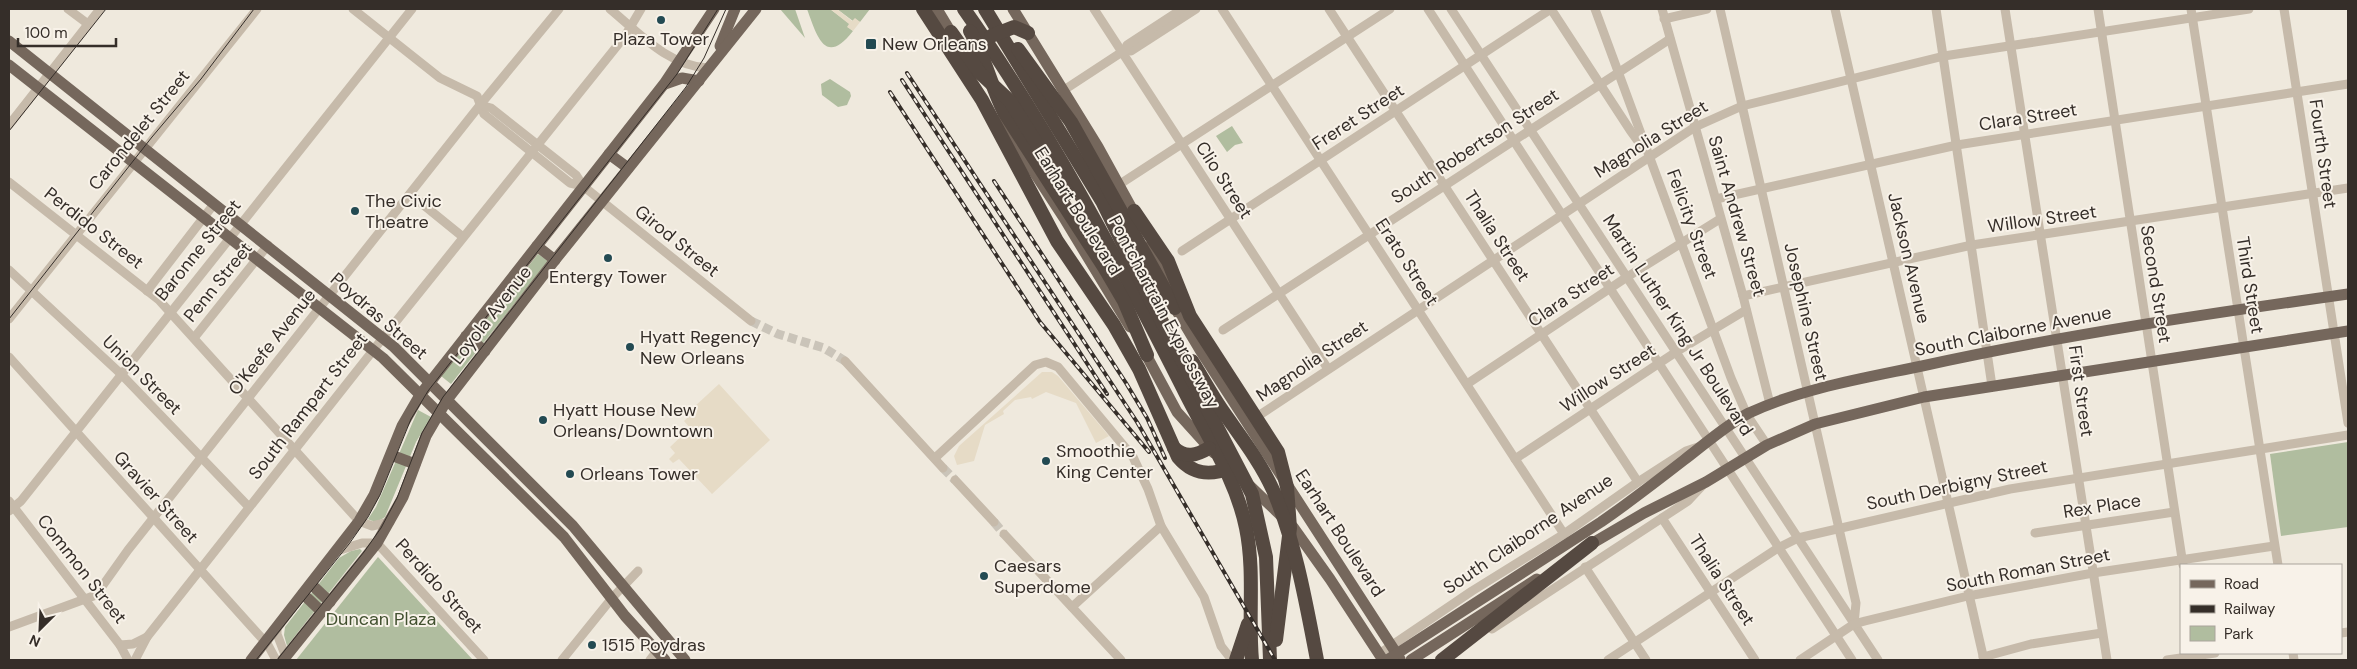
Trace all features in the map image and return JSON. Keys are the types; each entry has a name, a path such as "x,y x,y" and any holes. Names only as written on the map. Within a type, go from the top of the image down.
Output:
{"highway":[{"path":"923,9 982,100 1057,242 1114,326 1130,354 1171,443 1183,464 1206,474 1230,468"},
{"path":"958,9 979,47 1004,112 1068,209 1124,302 1147,356"},
{"name":"Pontchartrain Expressway","path":"964,9 998,58 1084,201 1212,442 1235,492 1246,528 1250,559 1252,660"},
{"path":"986,9 1060,104 1129,212 1178,301 1190,316 1278,452 1287,487 1290,528 1271,660"},
{"name":"Pontchartrain Expressway","path":"986,9 1102,201 1148,295 1252,494 1266,557 1271,660"},
{"path":"974,65 973,51 980,42 1008,28 1028,33"},
{"path":"951,32 974,65 985,78 1004,93 1021,116 1090,232 1159,341"},
{"path":"1148,295 1162,311 1221,408 1256,458 1273,490 1288,532 1304,591 1317,660"},
{"path":"1171,443 1178,451 1186,455 1195,456 1210,448"},
{"path":"1443,660 1592,543"},
{"path":"1234,660 1250,617"}],"main road":[{"name":"Loyola Avenue","path":"251,660 359,521 374,495 402,426 428,382 664,84 714,9"},
{"path":"711,65 736,9"},
{"name":"Loyola Avenue","path":"283,660 377,543 403,497 415,464 438,413 447,400 555,260 756,9"},
{"name":"Earhart Boulevard","path":"937,9 1006,132 1064,218 1147,356 1177,412 1230,468 1293,527 1383,658"},
{"path":"1013,9 1120,184 1129,212"},
{"name":"Poydras Street","path":"9,41 383,338 574,526 685,660"},
{"name":"Poydras Street","path":"9,66 230,236 373,350 564,537 657,657"},
{"path":"664,84 682,78 699,81"},
{"path":"86,126 98,111"},
{"path":"609,154 628,168"},
{"path":"537,246 555,260"},
{"name":"South Claiborne Avenue","path":"1383,658 1601,522 1635,499 1708,440 1747,414 1770,404 1808,392 2056,338 2348,294"},
{"name":"Earhart Boulevard","path":"1178,301 1224,384 1401,660"},
{"path":"1411,660 1609,532 1706,482 1767,446 1815,424 1924,397 2348,331"},
{"path":"466,336 485,351"},
{"path":"1177,412 1189,418 1201,415 1213,406 1224,384"},
{"path":"1210,448 1252,427"},
{"path":"1230,468 1241,464 1250,454 1252,427"},
{"path":"391,455 415,464"},
{"path":"505,478 515,468"},
{"path":"519,492 529,482"},
{"path":"311,584 330,602"},
{"path":"303,594 322,612"}],"street":[{"path":"68,9 88,24"},
{"path":"9,125 100,9"},
{"name":"Carondelet Street","path":"9,318 257,9"},
{"name":"Girod Street","path":"353,9 440,78 477,96 484,114 576,175 583,186 602,202 751,321"},
{"name":"Baronne Street","path":"10,506 76,432 170,311 412,9"},
{"name":"O'Keefe Avenue","path":"9,627 96,595 153,519 480,105 559,9"},
{"path":"610,9 670,57 680,62 711,65"},
{"name":"South Rampart Street","path":"129,660 140,656 147,637 294,449 632,27 641,9"},
{"name":"Clio Street","path":"1094,9 1124,51 1181,144 1328,369"},
{"path":"1124,51 1127,44 1182,9"},
{"path":"1064,90 1124,51 1131,51 1196,9"},
{"name":"Erato Street","path":"1222,9 1564,534"},
{"name":"Thalia Street","path":"1329,9 1638,482"},
{"path":"1120,184 1390,9"},
{"name":"Martin Luther King Jr Boulevard","path":"1428,9 1852,660"},
{"name":"Martin Luther King Jr Boulevard","path":"1451,9 1878,660"},
{"path":"1551,9 1630,130 1650,156"},
{"name":"Freret Street","path":"1182,251 1551,9"},
{"name":"Felicity Street","path":"1595,9 1713,329 1747,414 1767,446"},
{"name":"Saint Andrew Street","path":"1662,9 1743,296 1770,404"},
{"path":"1664,18 1707,9"},
{"name":"Josephine Street","path":"1720,9 1856,603 1854,624"},
{"name":"Jackson Avenue","path":"1835,9 1968,596 1984,658"},
{"path":"1936,9 1992,386"},
{"name":"First Street","path":"2005,9 2107,660"},
{"name":"Second Street","path":"2098,9 2182,563"},
{"name":"Magnolia Street","path":"1252,427 1328,369 1650,156 1695,127 1742,106 1944,56 2101,32 2192,13 2250,9"},
{"name":"Fourth Street","path":"2284,9 2348,423"},
{"name":"Third Street","path":"2192,13 2278,564"},
{"name":"South Robertson Street","path":"1222,330 1670,39"},
{"name":"Clara Street","path":"1716,199 1957,144 2348,84"},
{"name":"Perdido Street","path":"9,182 170,311 359,521 372,526 390,522"},
{"name":"Willow Street","path":"1743,296 1972,245 2348,188"},
{"path":"410,194 463,237"},
{"path":"147,291 214,204"},
{"name":"Clara Street","path":"1467,384 1627,277 1720,219"},
{"name":"Penn Street","path":"194,338 268,246"},
{"name":"Union Street","path":"9,270 120,374 249,507"},
{"name":"Willow Street","path":"1515,459 1676,352 1746,310"},
{"name":"Gravier Street","path":"9,357 153,519 283,660"},
{"path":"846,362 943,468"},
{"path":"935,458 1035,365 1052,364 1063,371 1133,457 1148,489 1161,526 1204,598 1221,646 1234,660"},
{"name":"South Derbigny Street","path":"1608,660 1711,594 1778,548 1798,538 1948,502 2078,477 2348,435"},
{"name":"South Claiborne Avenue","path":"1383,658 1392,646 1472,591 1564,534 1686,451 1698,447"},
{"path":"955,480 994,522"},
{"path":"1443,660 1662,518 1688,500 1706,482"},
{"name":"Common Street","path":"10,506 85,599 129,660"},
{"name":"Rex Place","path":"2035,533 2174,512"},
{"name":"Thalia Street","path":"1662,518 1755,660"},
{"path":"1072,607 1161,526"},
{"path":"1004,534 1121,660"},
{"name":"Perdido Street","path":"337,551 362,543 377,543 484,660"},
{"name":"South Roman Street","path":"1800,660 1854,624 1968,596 2093,573 2182,563 2274,546"},
{"path":"1585,567 1646,660"},
{"path":"562,660 612,598 638,571"},
{"path":"277,627 283,660"},
{"path":"1984,658 2031,644 2102,633"},
{"path":"120,645 133,644 147,637"},
{"path":"2167,660 2197,656"}],"green space":[{"path":"780,9 795,9 805,38"},
{"path":"807,9 830,9 850,24 848,27 853,31 835,47 829,47 823,44 814,29"},
{"path":"837,9 870,9 860,22 855,19 853,21"},
{"path":"830,79 850,92 851,96 847,105 838,107 822,95 821,84"},
{"path":"1232,126 1243,143 1235,145 1227,152 1216,136"},
{"path":"538,254 548,261 451,384 441,376"},
{"path":"418,410 431,417 416,442 385,517 377,521 370,520 368,519 376,507"},
{"path":"2348,442 2348,527 2281,536 2270,454"},
{"path":"360,549 362,551 287,646 284,635 285,627 339,558 351,551"},
{"name":"Duncan Plaza","path":"378,557 473,660 296,660"}],"shaded area":[{"path":"830,9 837,9 852,21 855,18 860,22 853,31 847,27 849,24"},
{"path":"1042,372 1052,372 1058,376 1109,436 1096,443 1076,403 1046,392 1032,399 1031,397 1015,400 1003,411 1004,414 985,425 974,461 957,465 954,456 959,446"},
{"path":"719,384 770,440 712,494 679,459 673,463 669,459 675,453 670,447 690,428 684,421 696,410 694,407"}],"tunnel":[{"path":"751,321 778,334 824,348 845,361"},
{"path":"943,468 955,480"},
{"path":"994,522 1004,534"}],"tram line":[{"path":"9,131 106,9"},
{"path":"9,319 152,137 201,79 254,9"},
{"path":"256,660 349,544 368,517 380,495 411,419 428,391 677,74 718,9"},
{"path":"277,660 381,528 397,498 422,433 443,397 686,87 704,58 726,9"}],"railway":[{"path":"907,73 1137,422 1275,660"},
{"path":"902,80 1107,394"},
{"path":"890,92 1040,322 1149,452"},
{"path":"994,181 1126,383 1147,418 1165,458"}],"place":[{"name":"Plaza Tower","path":"661,20"},
{"name":"New Orleans","path":"871,44"},
{"name":"The Civic Theatre","path":"355,211"},
{"name":"Entergy Tower","path":"608,258"},
{"name":"Hyatt Regency New Orleans","path":"630,347"},
{"name":"Hyatt House New Orleans/Downtown","path":"543,420"},
{"name":"Smoothie King Center","path":"1046,461"},
{"name":"Orleans Tower","path":"570,474"},
{"name":"Caesars Superdome","path":"984,576"},
{"name":"1515 Poydras","path":"592,645"}]}
